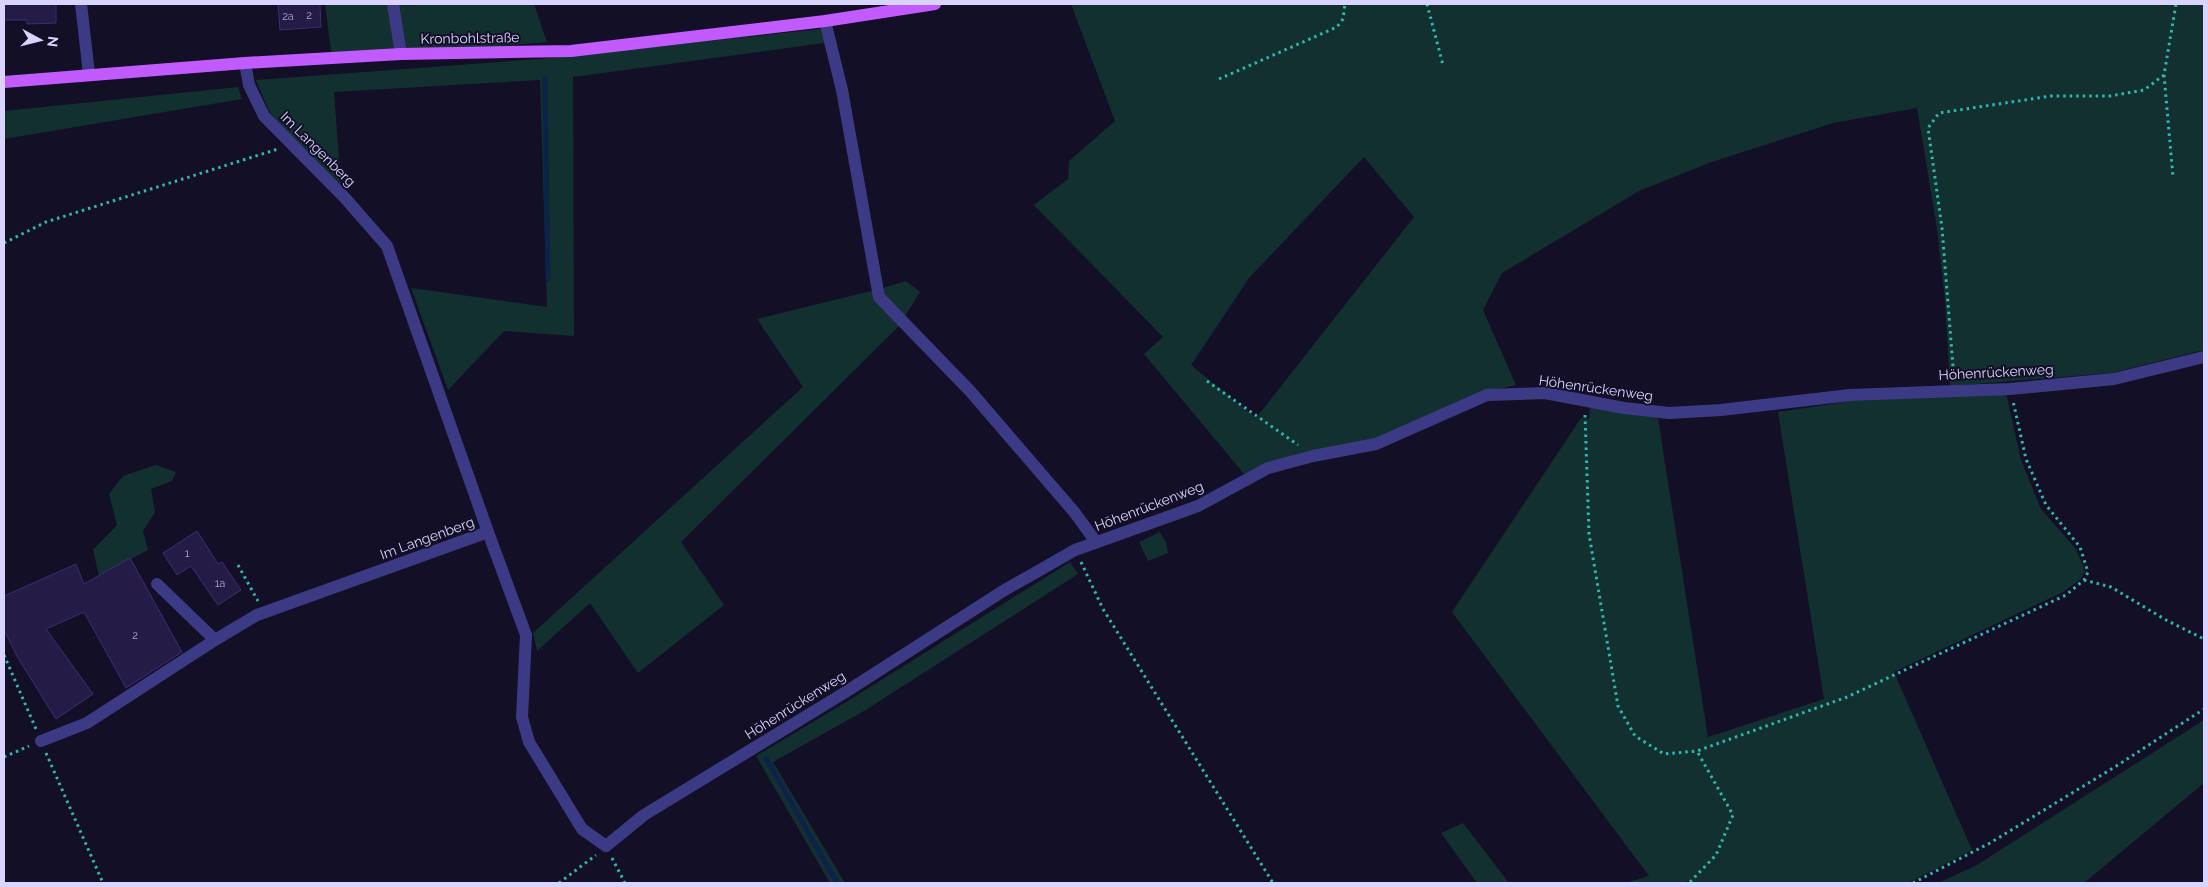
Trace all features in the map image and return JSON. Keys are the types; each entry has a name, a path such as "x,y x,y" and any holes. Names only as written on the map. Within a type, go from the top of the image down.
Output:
{"main road":[{"name":"Kronbohlstraße","path":"4,82 89,74 400,54 572,51 825,22 935,4"}],"street":[{"path":"81,4 89,74"},
{"path":"393,4 400,54"},
{"path":"825,22 842,90 879,297 971,392 1047,479 1096,542"},
{"name":"Im Langenberg","path":"41,741 88,723 215,640 264,612 488,532 387,246 344,198 264,116 249,85 245,63"},
{"name":"Höhenrückenweg","path":"606,846 644,815 844,693 1003,591 1075,550 1198,506 1268,468 1313,456 1376,444 1487,395 1545,392 1624,408 1668,413 1721,410 1850,396 2010,389 2114,379 2204,357"},
{"path":"488,532 526,635 522,717 529,742 582,829 606,846"},
{"path":"157,584 215,640"}],"path":[{"path":"1219,79 1337,27 1343,19 1345,4"},
{"path":"1427,4 1443,65"},
{"path":"2173,177 2164,74 2176,4"},
{"path":"1954,390 1942,228 1928,128 1939,113 2051,96 2118,94 2144,90 2164,74"},
{"path":"4,243 46,222 291,145"},
{"path":"1207,381 1313,456"},
{"path":"1584,399 1590,534 1618,706 1635,736 1664,754 1697,751 1847,698 2066,595 2084,580 2088,572 2080,547 2046,505 2026,459 2010,389"},
{"path":"1075,550 1103,609 1273,883"},
{"path":"238,565 264,612"},
{"path":"2084,580 2111,587 2166,620 2204,639"},
{"path":"4,655 103,883"},
{"path":"1913,883 1990,843 2204,709"},
{"path":"4,757 41,741"},
{"path":"1690,883 1716,855 1733,815 1697,751"},
{"path":"559,883 606,846 626,883"}],"green space":[{"path":"325,4 534,4 547,42 354,59 332,59"},
{"path":"1071,4 2204,4 2204,350 2112,373 1950,386 1945,300 1937,229 1917,108 1833,123 1709,163 1639,191 1502,273 1483,310 1516,385 1486,392 1375,440 1245,475 1144,354 1163,337 1034,205 1068,179 1069,161 1115,121","holes":["1364,157 1414,217 1256,418 1191,365 1249,278"]},
{"path":"821,29 824,43 573,77 574,336 504,331 448,390 411,288 547,307 540,80 334,92 341,185 294,142 269,111 256,80 539,59"},
{"path":"238,87 242,99 4,139 4,111"},
{"path":"906,281 920,292 899,326 681,542 724,605 638,673 590,603 537,651 533,633 803,387 757,319"},
{"path":"2006,393 2021,460 2041,509 2076,549 2085,571 2080,580 2063,592 1894,672 1972,850 1908,883 1701,883 1688,881 1681,883 1625,883 1649,876 1452,612 1581,418 1589,419 1590,406 1658,418 1708,737 1824,699 1778,412 1851,401"},
{"path":"156,465 176,472 172,481 151,489 155,512 143,531 148,550 99,576 93,550 117,525 109,494 123,476"},
{"path":"1160,532 1166,542 1168,553 1148,561 1139,542"},
{"path":"1070,562 1078,574 864,711 773,762 845,883 830,883 756,756"},
{"path":"2204,720 2204,783 2084,883 1938,883 1977,865"},
{"path":"1463,823 1509,883 1477,883 1441,833"}],"building":[{"path":"4,4 56,4 56,23 27,24 27,20 4,20"},
{"path":"278,4 320,4 321,27 280,30"},
{"path":"197,531 218,564 222,562 241,590 218,605 191,566 177,575 163,553"},
{"path":"130,558 182,652 126,688 84,612 46,629 93,694 56,719 18,658 4,630 4,596 76,564 84,584"}],"waterway":[{"path":"545,79 548,279"},
{"path":"766,758 837,883"}]}
